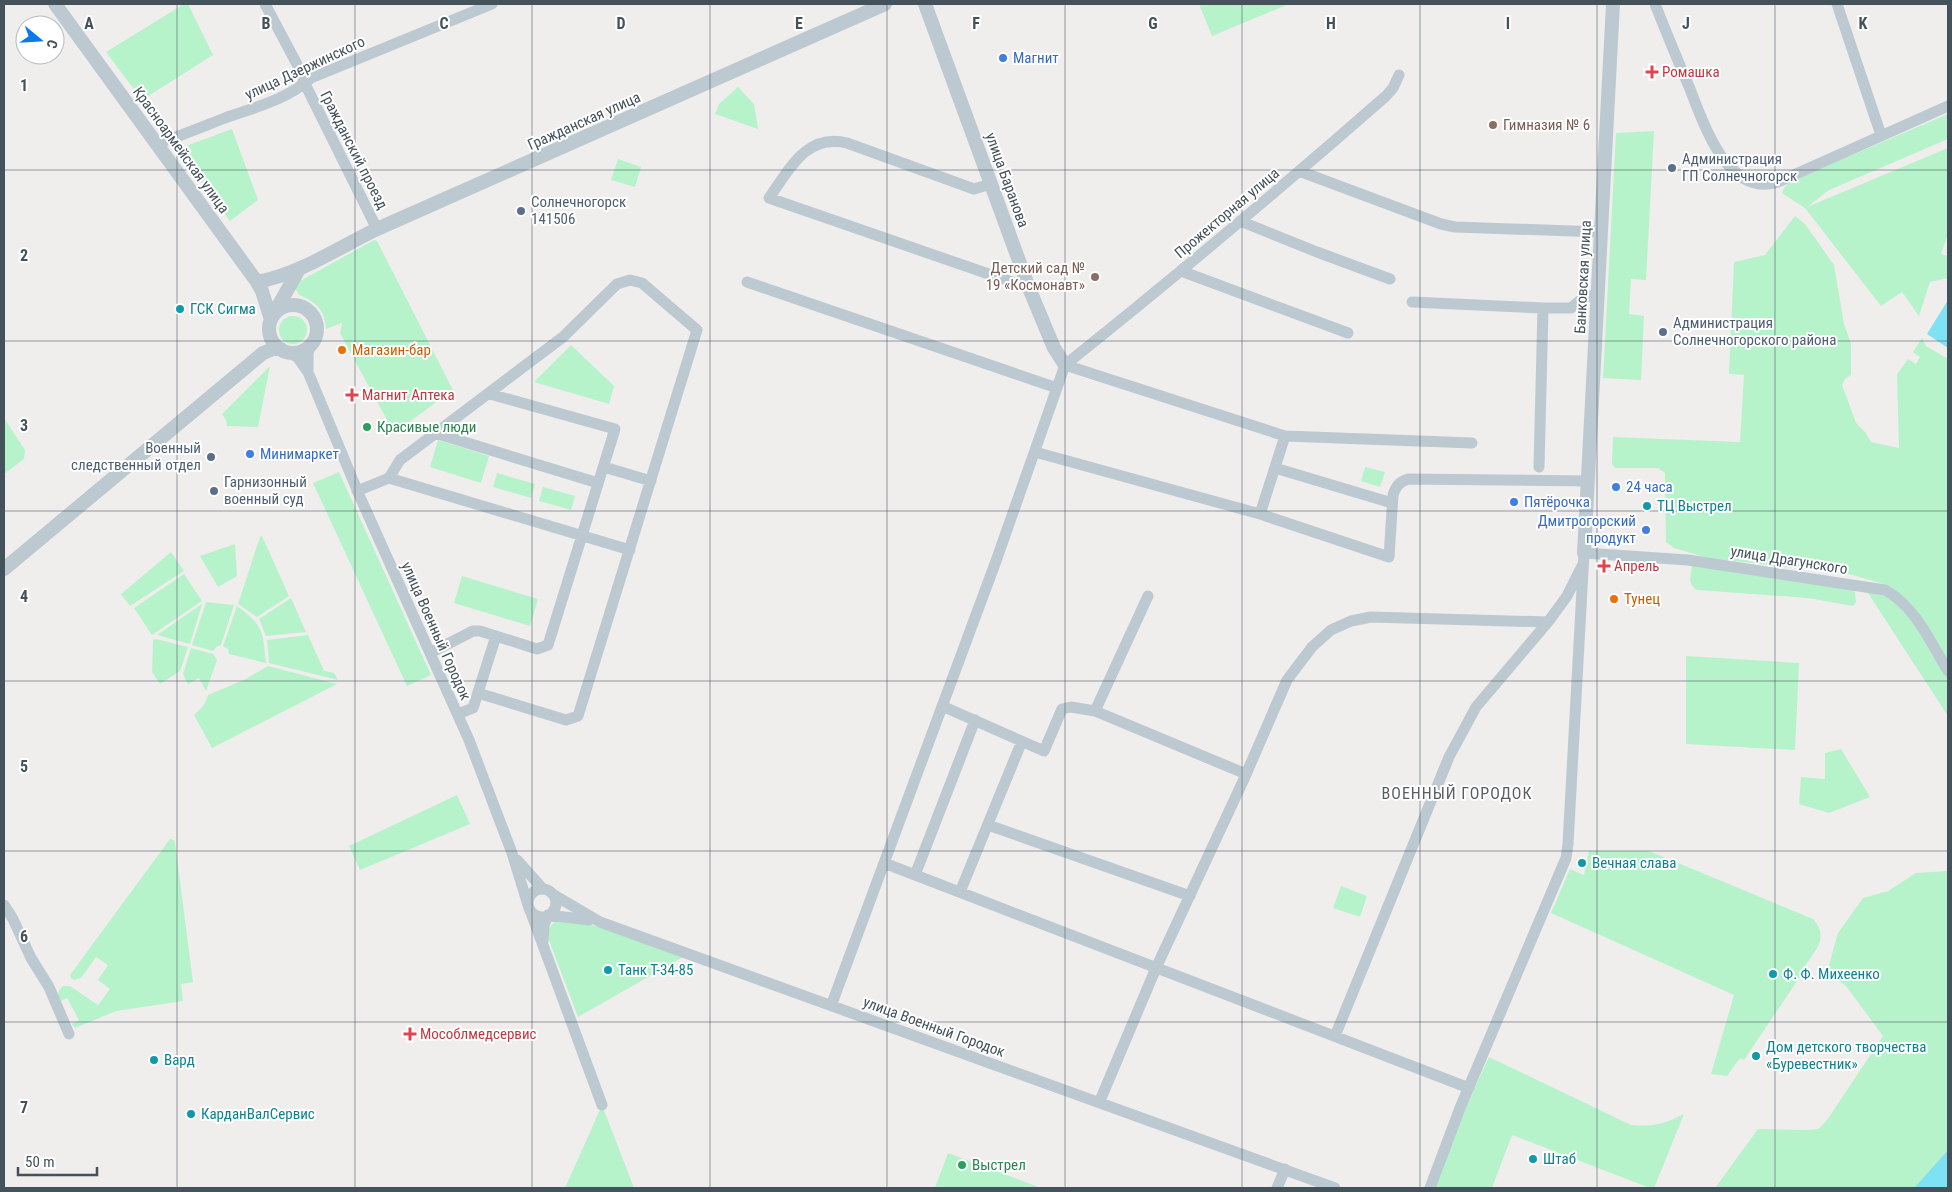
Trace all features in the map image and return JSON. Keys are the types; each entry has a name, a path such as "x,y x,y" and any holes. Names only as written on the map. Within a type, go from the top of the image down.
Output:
{"street":[{"name":"Красноармейская улица","path":"55,4 259,286 273,317"},
{"name":"Гражданский проезд","path":"265,4 299,68 305,84 377,229"},
{"name":"улица Дзержинского","path":"157,144 260,108 298,90 311,78 492,4"},
{"name":"Гражданская улица","path":"259,286 299,269 377,229 885,4"},
{"name":"улица Баранова","path":"925,4 1029,288 1054,348 1065,365"},
{"name":"Банковская улица","path":"1584,557 1612,4"},
{"path":"1655,4 1710,136 1726,163 1746,180 1769,185 1948,106"},
{"path":"1837,4 1881,135"},
{"name":"Прожекторная улица","path":"1065,365 1299,172 1386,96 1393,88 1399,75"},
{"path":"991,184 974,189 847,143 826,141 817,144 797,158 769,198 1029,288"},
{"path":"1299,172 1441,224 1601,232"},
{"path":"1240,221 1390,278"},
{"path":"290,304 289,284 299,269"},
{"path":"1181,271 1348,333"},
{"path":"357,491 389,478 400,460 490,394 563,337 617,284 630,280 642,283 698,330 578,716 566,720 478,693"},
{"path":"747,282 1057,388"},
{"path":"4,569 263,353 273,349 285,351 303,350 310,345 314,339 316,325 310,313 259,286"},
{"path":"1412,302 1572,308 1584,298 1598,294"},
{"path":"263,353 270,336 273,317 283,307 290,304"},
{"path":"1539,467 1543,308"},
{"path":"270,336 274,343 298,358 308,372"},
{"path":"308,372 310,345"},
{"path":"831,1006 1035,452 1065,365 1285,436 1472,442"},
{"name":"улица Военный Городок","path":"308,372 357,491 458,714 484,777 512,853 542,947 602,1105"},
{"path":"430,653 473,632 480,631 537,649 548,645 615,430 490,394"},
{"path":"435,433 598,483"},
{"path":"1260,514 1285,436"},
{"path":"1035,452 1260,514 1389,557 1392,503 1395,488 1400,482 1408,479 1588,481"},
{"path":"604,467 651,481"},
{"path":"1275,468 1392,503"},
{"path":"389,478 630,550"},
{"path":"1335,1036 1448,757 1476,707 1548,622 1567,596 1584,557"},
{"path":"1430,1188 1469,1088 1564,867 1567,852 1584,557"},
{"name":"улица Драгунского","path":"1584,557 1688,560 1885,590 1896,596 1910,610 1948,671"},
{"path":"1094,712 1148,596"},
{"path":"1099,1102 1156,968 1246,774 1287,680 1312,647 1330,630 1350,621 1371,617 1548,622"},
{"path":"458,714 473,708 496,636"},
{"path":"942,706 1044,751 1062,709 1071,707 1094,712 1246,774"},
{"path":"915,875 975,720"},
{"path":"960,892 1022,741"},
{"path":"988,825 1190,896"},
{"path":"512,853 522,867 542,888 549,890 554,895 556,906 548,915 542,947"},
{"path":"884,863 1469,1088"},
{"path":"542,888 529,896 529,907 539,916 564,916 600,922"},
{"name":"улица Военный Городок","path":"554,895 600,922 1335,1188"},
{"path":"4,905 13,918 28,952 49,987 69,1034"},
{"path":"1277,1188 1285,1169"}],"green space":[{"path":"184,4 188,4 213,55 142,100 106,52"},
{"path":"1199,4 1289,4 1212,36"},
{"path":"738,87 754,104 758,129 715,114 719,104"},
{"path":"1948,114 1948,139 1829,190 1807,207 1948,148 1948,234 1941,254 1948,256 1948,278 1930,282 1919,316 1902,292 1881,306 1805,208 1782,193 1789,182"},
{"path":"232,129 258,200 230,221 178,149"},
{"path":"1654,131 1646,280 1631,279 1629,314 1644,316 1641,380 1603,378 1616,133"},
{"path":"618,159 641,167 635,187 611,180"},
{"path":"1795,216 1805,224 1834,265 1844,324 1851,344 1851,375 1845,379 1842,385 1856,423 1871,442 1899,448 1897,374 1908,359 1916,364 1920,357 1913,352 1922,338 1926,346 1948,359 1948,664 1900,594 1887,585 1849,574 1708,558 1674,548 1666,542 1665,473 1658,468 1615,468 1612,464 1613,437 1740,442 1744,375 1729,374 1734,262 1765,255"},
{"path":"374,240 377,241 453,390 394,433 340,333 342,323 326,329 322,312 315,304 299,295 295,288 300,281"},
{"path":"293,316 303,320 307,330 303,340 293,344 283,340 279,330 283,320"},
{"path":"571,345 614,386 609,404 534,382"},
{"path":"270,366 258,427 227,426 222,414"},
{"path":"4,418 25,450 24,459 4,474"},
{"path":"438,440 489,456 481,483 430,467"},
{"path":"1365,467 1385,472 1380,487 1361,481"},
{"path":"339,472 431,675 407,686 313,483"},
{"path":"497,473 535,484 531,498 493,487"},
{"path":"543,487 575,496 571,510 539,501"},
{"path":"262,536 289,596 257,617 238,604 260,537"},
{"path":"235,544 237,576 218,587 200,556"},
{"path":"171,552 184,571 130,606 121,594"},
{"path":"1692,566 1849,588 1855,592 1856,602 1853,606 1808,598 1697,590 1691,583"},
{"path":"184,574 202,601 152,635 134,608"},
{"path":"462,576 538,599 530,626 454,603"},
{"path":"1866,590 1892,597 1915,625 1948,677 1948,716"},
{"path":"291,598 306,632 266,636 259,619"},
{"path":"206,602 234,605 221,645 213,651 192,645"},
{"path":"202,604 190,644 157,635"},
{"path":"237,606 257,624 264,643 266,663 229,654 228,649 223,646"},
{"path":"308,635 324,671 334,673 338,680 269,663 267,640"},
{"path":"156,639 188,647 180,671 160,684 152,672 153,640"},
{"path":"191,648 213,654 217,660 206,691 199,678 188,684 183,674"},
{"path":"1686,656 1799,663 1795,750 1686,744"},
{"path":"268,666 337,684 212,748 194,715 204,705 208,695 244,680"},
{"path":"1841,749 1870,797 1829,813 1799,804 1801,777 1825,779 1825,753"},
{"path":"457,795 470,824 360,870 349,846"},
{"path":"170,839 174,840 175,843 193,982 181,984 183,1001 116,1011 75,1028 72,1024 79,1020 67,998 61,1001 58,995 59,991 63,986 70,986 98,1005 110,989 98,980 108,965 96,957 81,978 74,980 70,975"},
{"path":"1589,851 1649,851 1813,919 1819,927 1820,941 1801,975 1744,1060 1740,1058 1727,1076 1711,1074 1734,995 1551,913 1570,869 1584,875"},
{"path":"1948,871 1948,1150 1914,1188 1715,1188 1758,1129 1818,1129 1827,1120 1883,1036 1846,986 1827,972 1838,933 1863,898 1888,891 1916,873"},
{"path":"1341,886 1367,896 1360,917 1333,908"},
{"path":"567,918 612,931 683,957 578,1017 547,935 554,923"},
{"path":"1489,1057 1631,1125 1645,1126 1658,1124 1684,1114 1654,1188 1512,1135 1492,1188 1435,1188 1465,1109"},
{"path":"602,1105 634,1188 565,1188"},
{"name":"Выстрел","path":"948,1153 1041,1188 935,1188"}],"water":[{"path":"1948,300 1948,348 1927,334"},
{"path":"1948,1150 1948,1188 1914,1188"}],"place":[{"name":"Магнит","path":"1003,58"},
{"name":"Ромашка","path":"1652,72"},
{"name":"Гимназия № 6","path":"1493,125"},
{"name":"Администрация ГП Солнечногорск","path":"1672,168"},
{"name":"Солнечногорск 141506","path":"521,211"},
{"name":"Детский сад № 19 «Космонавт»","path":"1095,277"},
{"name":"ГСК Сигма","path":"180,309"},
{"name":"Администрация Солнечногорского района","path":"1663,332"},
{"name":"Магазин-бар","path":"342,350"},
{"name":"Магнит Аптека","path":"352,395"},
{"name":"Красивые люди","path":"367,427"},
{"name":"Минимаркет","path":"250,454"},
{"name":"Военный следственный отдел","path":"211,457"},
{"name":"24 часа","path":"1616,487"},
{"name":"Гарнизонный военный суд","path":"214,491"},
{"name":"Пятёрочка","path":"1514,502"},
{"name":"ТЦ Выстрел","path":"1647,506"},
{"name":"Дмитрогорский продукт","path":"1646,530"},
{"name":"Апрель","path":"1604,566"},
{"name":"Тунец","path":"1614,599"},
{"name":"Вечная слава","path":"1582,863"},
{"name":"Танк Т-34-85","path":"608,970"},
{"name":"Ф. Ф. Михеенко","path":"1773,974"},
{"name":"Мособлмедсервис","path":"410,1034"},
{"name":"Дом детского творчества «Буревестник»","path":"1756,1056"},
{"name":"Вард","path":"154,1060"},
{"name":"КарданВалСервис","path":"191,1114"},
{"name":"Штаб","path":"1533,1159"},
{"name":"Выстрел","path":"962,1165"}],"district":[{"name":"ВОЕННЫЙ ГОРОДОК","path":"1457,793"}]}
